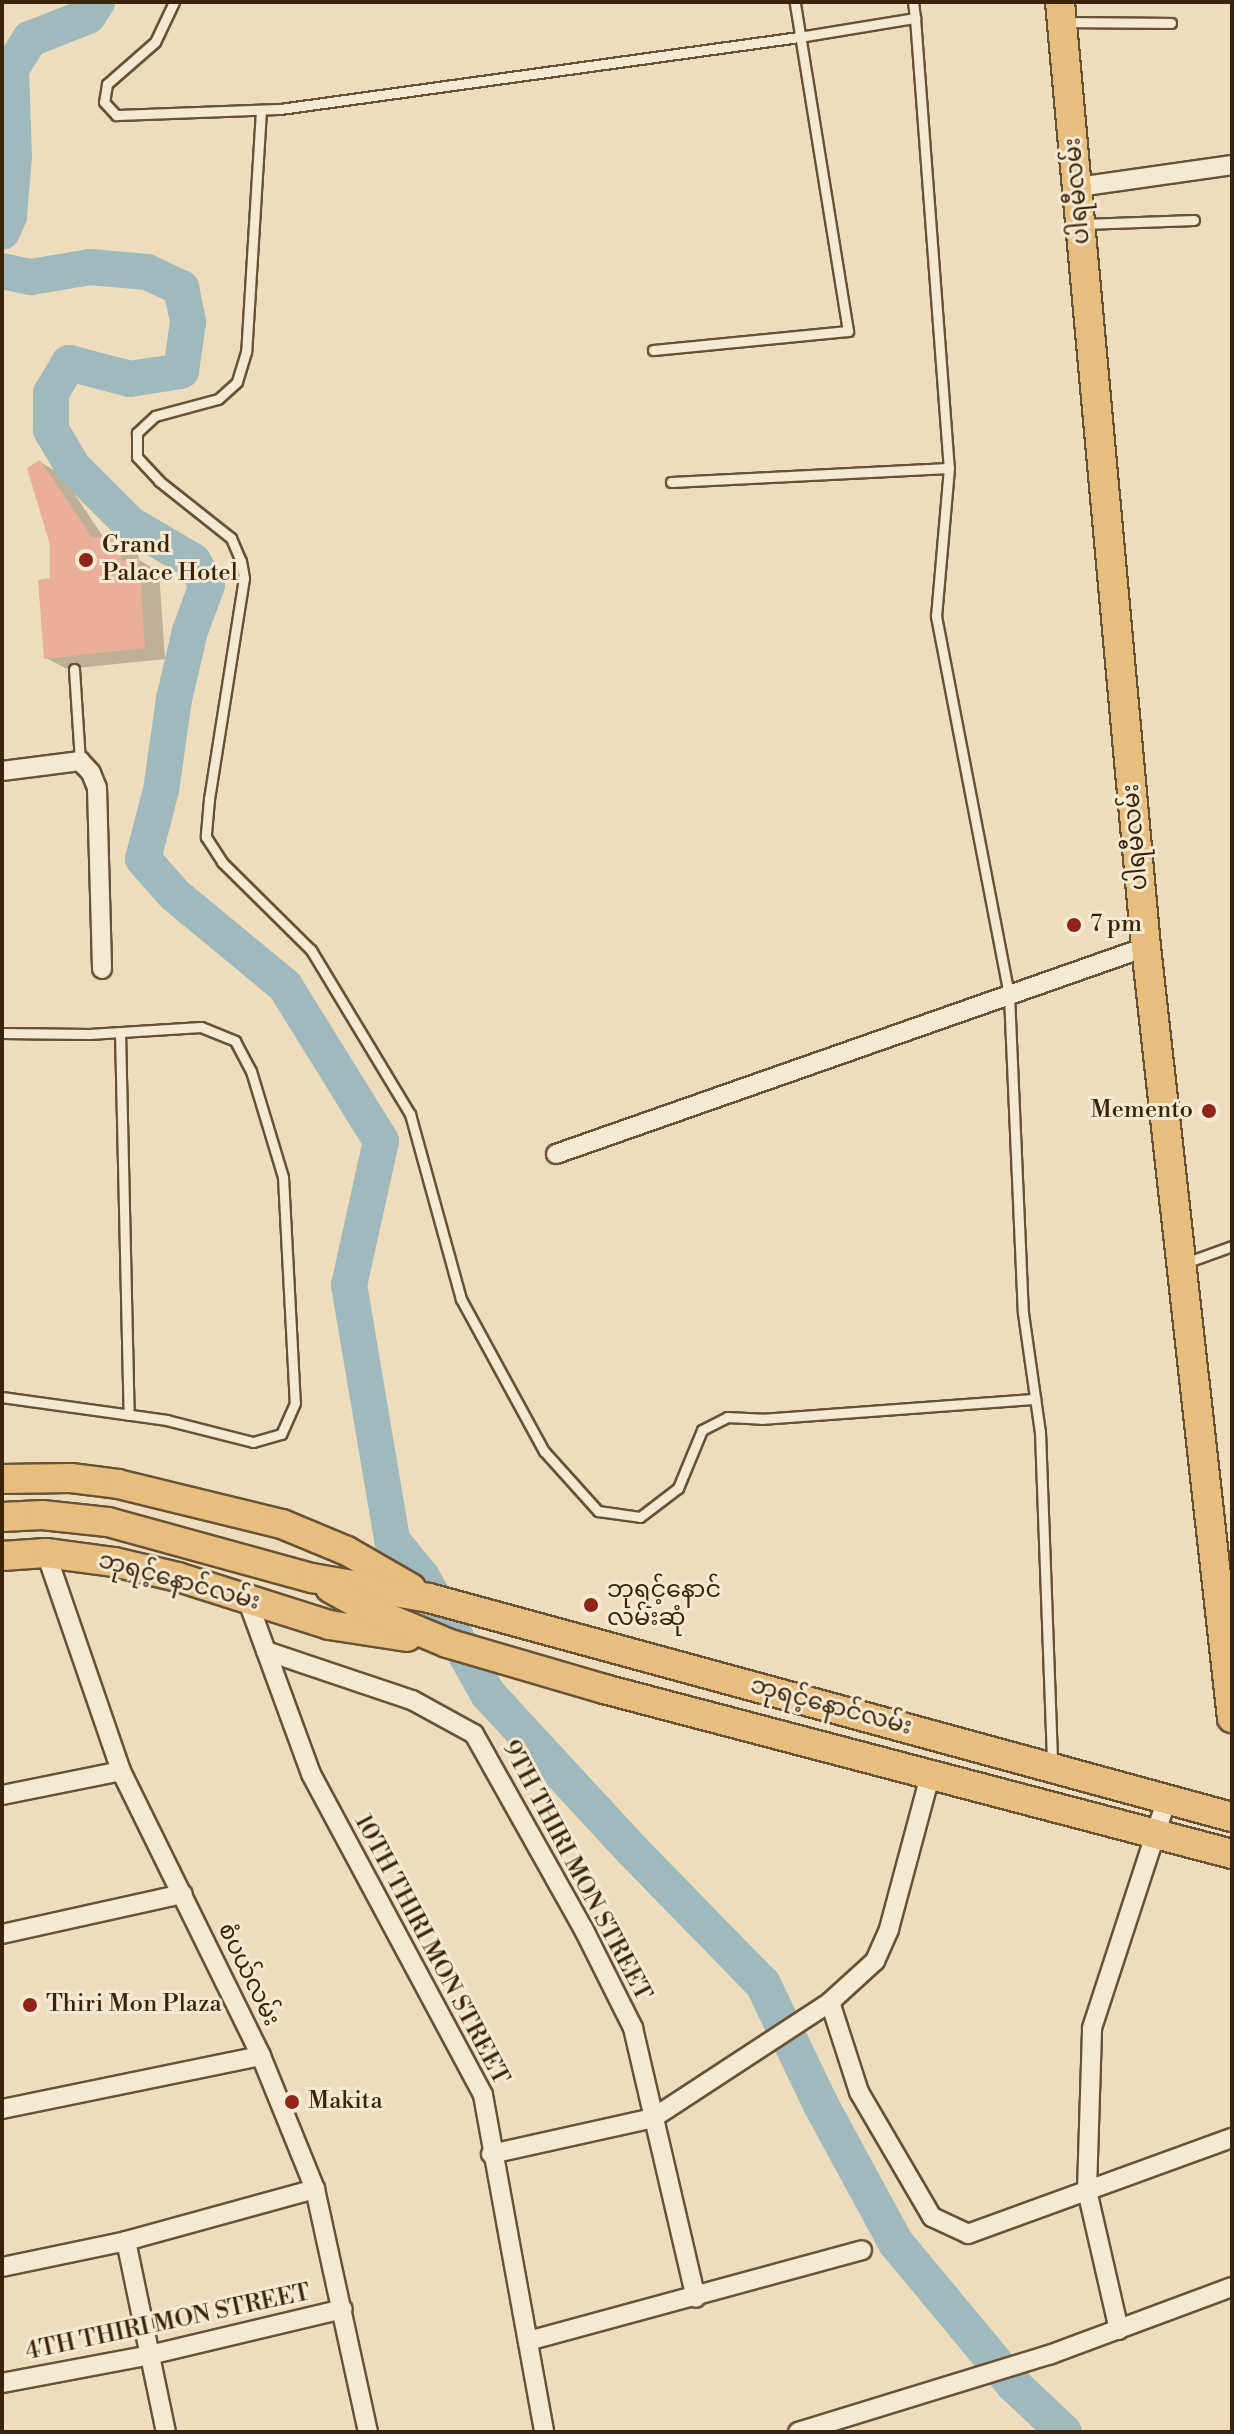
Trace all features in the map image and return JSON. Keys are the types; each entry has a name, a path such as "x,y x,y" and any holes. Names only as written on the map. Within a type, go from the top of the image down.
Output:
{"main road":[{"name":"ပါရမီလမ်း","path":"1061,12 1146,947 1232,1718"},
{"name":"ဘုရင့်နောင်လမ်း","path":"2,1479 71,1478 118,1484 282,1524 347,1551 429,1598"},
{"name":"ဘုရင့်နောင်လမ်း","path":"2,1517 42,1515 108,1522 312,1578 429,1598 1232,1817"},
{"name":"ဘုရင့်နောင်လမ်း","path":"2,1556 46,1553 114,1562 329,1625 447,1643"},
{"name":"ဘုရင့်နောင်လမ်း","path":"312,1578 371,1611 447,1643 604,1689 1232,1854"},
{"path":"1060,1810 1062,1770"}],"street":[{"path":"1078,187 1232,165"},
{"path":"2,771 80,761 91,773 97,788 102,969"},
{"path":"556,1154 1146,947"},
{"name":"စံပယ်လမ်း","path":"46,1553 121,1771 261,2056 315,2189 368,2432"},
{"name":"10TH THIRI MON STREET","path":"247,1599 311,1774 483,2095 491,2154 544,2432"},
{"name":"9TH THIRI MON STREET","path":"266,1651 412,1700 474,1734 584,1930 633,2028 696,2298"},
{"path":"2,1795 121,1771"},
{"path":"491,2154 653,2118 830,2002 875,1961 880,1950 889,1929 930,1776"},
{"path":"1119,2330 1087,2190 1092,2028 1167,1799"},
{"path":"2,1934 183,1894"},
{"path":"830,2002 859,2092 932,2217 968,2234 1232,2138"},
{"path":"2,2109 261,2056"},
{"path":"2,2267 126,2241 315,2189"},
{"path":"126,2241 166,2432"},
{"path":"528,2341 696,2298 862,2250"},
{"path":"798,2432 1049,2355 1232,2287"},
{"name":"4TH THIRI MON STREET","path":"2,2383 150,2355 343,2309"}],"lane":[{"path":"174,2 155,42 107,84 104,102 116,115 261,110 799,37 915,18"},
{"path":"653,350 848,331 795,2"},
{"path":"913,2 949,468 936,616 1009,995 1023,1313 1040,1432 1062,1770"},
{"path":"1061,12 1171,23"},
{"path":"261,110 246,352 237,382 218,399 155,416 137,433 137,457 159,481 231,538 241,561 244,578 209,799 206,837 222,862 311,950 410,1114 461,1299 544,1451 598,1511 640,1517 678,1488 702,1430 727,1417 762,1419 1035,1399"},
{"path":"1081,224 1194,220"},
{"path":"671,482 949,468"},
{"path":"74,669 80,761"},
{"path":"2,1033 120,1032 201,1027 235,1041 251,1071 283,1177 295,1403 281,1434 253,1442 167,1420 2,1397"},
{"path":"120,1032 129,1415"},
{"path":"1182,1264 1232,1246"}],"building":[{"name":"Grand Palace Hotel","path":"40,460 92,537 118,536 122,561 139,558 145,648 44,659 38,580 50,578 50,545 27,468"}],"waterway":[{"path":"2,232 9,216 14,157 11,69 30,39 88,16 97,2"},
{"path":"2,271 31,277 90,267 147,272 181,288 188,322 181,371 130,379 69,363 51,393 51,430 73,467 130,524 193,561 207,585 190,631 174,699 161,790 143,859 175,895 285,986 381,1141 349,1285 392,1540 422,1577 488,1694 633,1851 763,1984 821,2105 896,2243 1013,2384 1064,2432"}],"place":[{"name":"Grand Palace Hotel","path":"86,560"},
{"name":"7 pm","path":"1074,925"},
{"name":"Memento","path":"1209,1111"},
{"name":"ဘုရင့်နောင် လမ်းဆုံ","path":"591,1605"},
{"name":"Thiri Mon Plaza","path":"30,2005"},
{"name":"Makita","path":"292,2102"}]}
